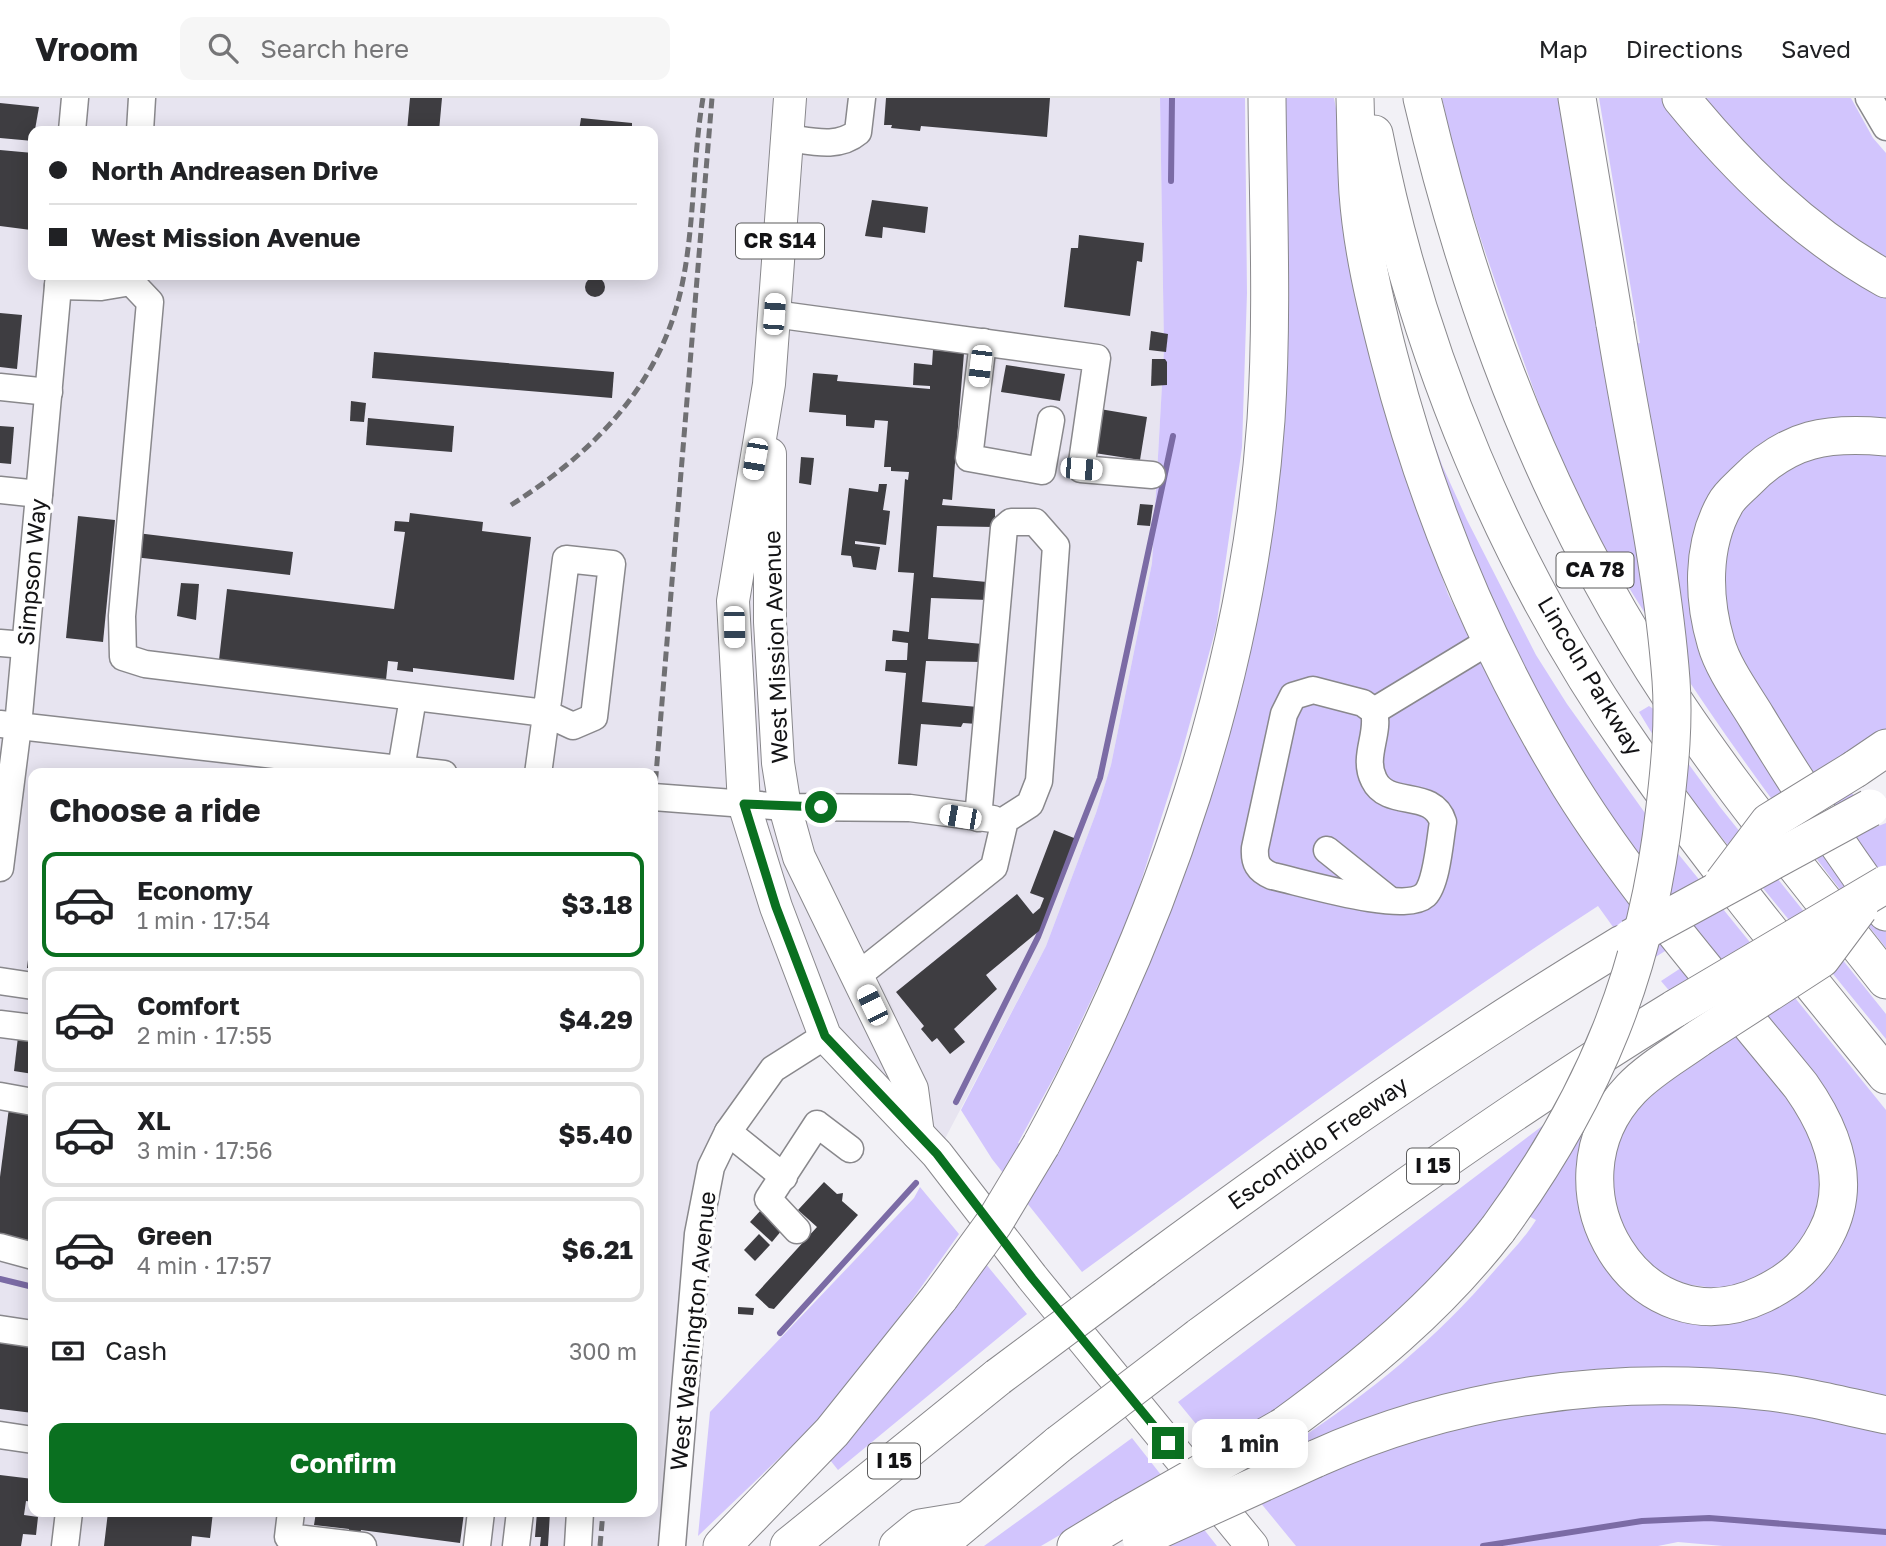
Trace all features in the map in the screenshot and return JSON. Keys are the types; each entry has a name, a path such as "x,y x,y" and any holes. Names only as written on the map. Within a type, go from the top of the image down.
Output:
{"highway":[{"path":"722,1546 788,1479 874,1381 994,1223 1041,1145 1107,1017 1159,888 1224,679 1259,484 1266,419 1270,233 1267,98"},
{"path":"1355,98 1358,194 1378,313 1403,410 1439,521 1491,640 1524,707 1578,798 1615,852 1801,1086 1822,1115 1837,1156 1839,1196 1831,1225 1813,1259 1785,1284 1746,1303 1704,1307 1667,1297 1631,1272 1606,1238 1595,1205 1592,1168 1605,1129 1630,1090 1699,1038 1821,959 1880,897 1840,849 1716,646 1705,588 1709,544 1725,503 1756,471 1793,446 1840,433 1886,437"},
{"name":"Lincoln Parkway","path":"1367,98 1401,251 1457,420 1544,603 1634,751 1699,840 1886,1074"},
{"name":"CA 78","path":"1422,98 1439,171 1494,350 1569,522 1638,645 1684,717 1740,795 1886,980"},
{"path":"1130,1534 1284,1426 1366,1364 1466,1271 1531,1184 1578,1106 1622,1006 1646,925 1660,850 1671,751 1671,681 1661,599 1577,98"},
{"path":"1681,98 1733,160 1779,202 1824,239 1886,279"},
{"path":"1716,892 1769,822 1886,748"},
{"name":"Escondido Freeway","path":"789,1546 998,1377 1345,1122 1471,1037 1622,944 1878,803"},
{"name":"I 15","path":"937,1546 1059,1444 1199,1337 1523,1104 1676,1008 1880,897"},
{"path":"1076,1546 1130,1534 1403,1425 1474,1405 1558,1391 1623,1386 1763,1391 1886,1415"},
{"path":"898,1546 920,1528 967,1520"}],"main road":[{"name":"West Mission Avenue","path":"790,98 769,384 771,622 778,763 785,807 799,857 912,1089 918,1134"},
{"name":"West Mission Avenue","path":"769,384 733,601 735,678 744,804 776,907 825,1036 918,1134 1252,1546"}],"street":[{"path":"72,126 75,98"},
{"path":"140,126 142,98"},
{"path":"787,138 817,142 847,141 858,132 862,98"},
{"path":"1870,98 1886,127"},
{"path":"59,280 101,288 128,280"},
{"name":"Simpson Way","path":"0,868 13,644 39,494 59,280"},
{"path":"132,280 150,302 122,616 123,657 145,664 545,713 573,726 594,717 612,564 566,559 545,713 539,768"},
{"path":"774,314 1097,358 1081,469 1152,475"},
{"path":"983,342 969,458 1042,471 1051,420"},
{"path":"0,387 49,391"},
{"path":"0,490 39,494"},
{"path":"658,797 785,807 910,808 978,818 1005,821 1030,804 1039,781 1056,546 1035,522 1011,522 1004,528 978,818"},
{"path":"1374,711 1491,640"},
{"path":"1313,690 1363,703 1374,711 1376,727 1369,763 1376,784 1386,793 1432,805 1443,822 1431,884 1425,895 1416,900 1394,903 1272,876 1261,871 1255,856 1284,714 1293,696 1313,690"},
{"path":"401,768 412,698"},
{"path":"9,725 392,768"},
{"path":"857,976 994,867 1005,821"},
{"path":"1327,850 1394,903"},
{"path":"0,981 28,985"},
{"path":"0,1024 28,1027"},
{"name":"West Washington Avenue","path":"672,1546 698,1234 711,1167 728,1132 773,1069 825,1036"},
{"path":"0,1096 28,1101"},
{"path":"797,1230 768,1199 817,1124 850,1149"},
{"path":"728,1132 784,1177"},
{"path":"0,1247 28,1255"},
{"path":"0,1329 28,1333"},
{"path":"0,1435 28,1439"},
{"path":"65,1546 68,1517"},
{"path":"290,1517 288,1537 363,1546"},
{"path":"477,1546 480,1517"},
{"path":"516,1546 519,1517"},
{"path":"578,1546 580,1517"}],"shaded area":[{"path":"0,98 1160,98 1164,349 1152,563 1111,765 1096,813 1046,946 937,1154 825,1036 801,1052 711,1167 672,1546 0,1546"},
{"path":"1160,98 1245,98 1247,293 1242,447 1216,628 1180,759 1129,919 1061,1064 1018,1143 1051,1157 1222,749 1283,98 1334,98 1406,476 1448,594 1490,679 1670,948 1641,966 1598,906 1402,1040 1082,1272 992,1159 961,1110 1046,946 1096,813 1111,765 1152,563 1164,349"},
{"path":"1442,98 1559,98 1603,350 1640,343 1599,98 1669,98 1886,291 1886,423 1821,425 1693,563 1837,865 1886,932 1886,948 1731,743 1626,582 1571,485 1552,440 1487,257"},
{"path":"1701,98 1851,98 1873,138 1886,153 1886,258 1816,211 1779,179"},
{"path":"1418,397 1442,465 1467,520 1536,655 1567,704 1645,813 1886,1110 1886,1404 1701,1378 1432,1431 1585,1403 1750,1402 1886,1431 1886,1546 1723,1546 1678,1542 1658,1546 1296,1546 1178,1402 1570,1105 1588,1106 1597,1116 1602,1254 1752,1312 1848,1184 1604,818 1459,550","holes":["1501,1201 1536,1220 1517,1246 1450,1319 1376,1384 1295,1442 1273,1414 1393,1324"]},
{"path":"1844,448 1886,453 1886,729 1830,762 1876,827 1886,823 1886,890 1777,725 1730,636 1723,571 1725,545 1749,497 1786,467"},
{"path":"1649,706 1658,712 1690,766 1720,807 1886,1014 1886,1039 1696,806 1639,712"},
{"path":"1684,966 1805,1118 1824,1163 1821,1213 1782,1268 1729,1290 1677,1283 1643,1262 1611,1212 1611,1147 1640,1101 1715,1045 1661,981"},
{"path":"920,1187 959,1234 894,1325 820,1419 698,1536 710,1412 914,1198"},
{"path":"985,1263 1027,1314 838,1470 830,1460 940,1327"},
{"path":"1132,1438 1217,1546 1159,1546 1125,1497 1041,1546 984,1546"}],"building":[{"path":"410,98 442,98 439,126 407,126"},
{"path":"886,98 1050,98 1047,137 921,126 920,131 891,128 892,125 884,125"},
{"path":"0,103 39,107 36,126 28,126 28,141 0,138"},
{"path":"581,118 632,123 632,126 580,126"},
{"path":"0,150 28,153 28,230 0,226"},
{"path":"872,200 928,207 925,233 883,227 882,238 865,236"},
{"path":"1079,235 1144,243 1142,262 1137,261 1130,316 1064,307 1071,248 1078,248"},
{"path":"588,280 602,280 604,291 599,296 591,296 586,291"},
{"path":"0,313 22,315 17,369 0,367"},
{"path":"1151,331 1168,334 1166,352 1149,350"},
{"path":"933,350 964,353 952,500 943,499 942,505 995,509 995,517 994,527 937,526 933,577 987,582 988,600 931,598 928,639 983,644 982,662 926,661 922,702 978,707 977,724 963,723 961,727 921,724 917,766 898,764 906,673 885,671 886,660 907,660 908,643 892,641 893,630 909,632 914,573 898,572 905,479 908,480 909,472 891,471 891,467 884,467 888,421 875,420 874,428 846,426 846,415 809,412 813,373 838,375 837,381 930,389 930,386 913,385 914,363 932,365"},
{"path":"374,352 614,372 612,398 372,378"},
{"path":"1152,359 1165,359 1167,362 1167,385 1151,386"},
{"path":"1006,365 1065,374 1060,401 1001,392"},
{"path":"351,401 366,403 364,422 350,421"},
{"path":"1094,408 1147,417 1140,460 1088,452"},
{"path":"368,418 454,426 452,452 366,445"},
{"path":"0,426 14,427 11,464 0,463"},
{"path":"801,457 814,458 811,485 799,483"},
{"path":"879,484 887,484 883,510 890,511 886,545 855,541 855,544 880,547 876,570 853,567 851,556 841,555 849,488 878,492"},
{"path":"1140,504 1153,505 1150,526 1137,525"},
{"path":"410,513 483,522 482,531 531,537 514,680 413,668 413,672 397,670 398,662 388,661 386,680 219,660 227,589 394,609 405,532 394,531 395,521 409,522"},
{"path":"78,516 115,520 103,642 66,638"},
{"path":"137,533 293,552 290,575 134,557"},
{"path":"181,583 199,584 196,620 177,616"},
{"path":"1054,830 1074,838 1039,931 986,975 997,989 954,1029 965,1042 950,1054 937,1038 932,1042 921,1029 924,1026 896,992 1017,894 1033,914 1040,908 1044,898 1030,893"},
{"path":"18,1037 28,1038 28,1073 14,1071"},
{"path":"9,1108 28,1110 28,1245 0,1237 0,1177"},
{"path":"824,1182 837,1194 843,1193 842,1201 858,1215 774,1309 769,1308 755,1295 817,1227 798,1210"},
{"path":"761,1210 782,1230 772,1242 750,1222"},
{"path":"759,1234 770,1245 755,1261 744,1250"},
{"path":"738,1307 754,1308 753,1315 738,1314"},
{"path":"0,1341 28,1344 28,1412 0,1409"},
{"path":"0,1475 28,1478 28,1501 24,1515 38,1517 36,1535 23,1534 21,1546 0,1546"},
{"path":"107,1517 212,1517 210,1538 192,1536 191,1546 104,1546"},
{"path":"315,1517 463,1517 460,1543 361,1530 360,1534 349,1533 349,1529 314,1525"},
{"path":"537,1517 550,1517 548,1546 540,1546 541,1537 535,1537"}],"waterway":[{"path":"1171,181 1172,98"},
{"path":"956,1102 1038,937 1100,778 1173,436"},
{"path":"780,1333 916,1183"},
{"path":"0,1279 28,1286"},
{"path":"1483,1546 1642,1521 1709,1518 1886,1532"}],"railway":[{"path":"511,505 568,464 594,441 638,389 655,360 669,328 685,270 703,98"},
{"path":"657,768 712,98"},
{"path":"600,1546 603,1517"}],"route":[{"path":"821,807 744,804 776,907 825,1036 937,1154 1032,1278 1168,1443"}]}
